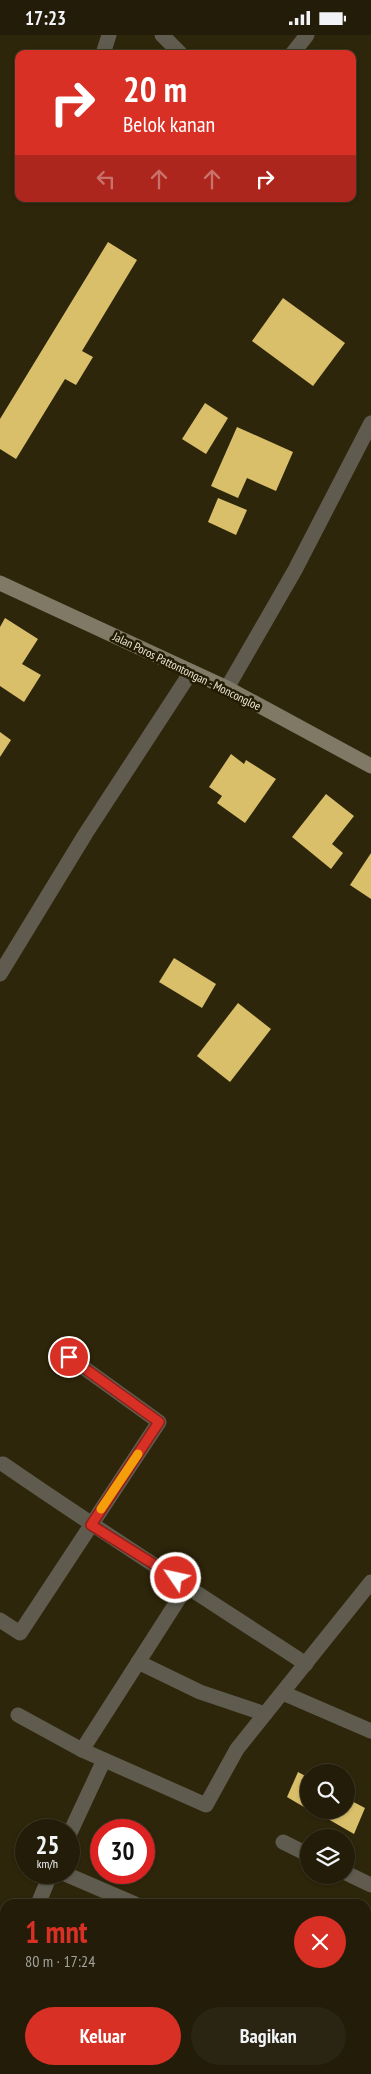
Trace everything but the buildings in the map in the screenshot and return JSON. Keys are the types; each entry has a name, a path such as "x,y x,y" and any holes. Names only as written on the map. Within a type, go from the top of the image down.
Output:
{"street":[{"path":"104,50 110,35"},
{"path":"162,35 177,50"},
{"path":"295,50 307,35"},
{"path":"228,688 295,570 371,423"},
{"name":"Jalan Poros Pattontongan - Moncongloe","path":"0,583 228,688 371,766"},
{"path":"0,974 86,833 191,672"},
{"path":"0,1620 20,1633 159,1422 69,1357"},
{"path":"3,1464 91,1525 306,1664"},
{"path":"18,1715 82,1750 206,1805 237,1749 371,1582"},
{"path":"82,1750 186,1586"},
{"path":"138,1662 200,1692 265,1714"},
{"path":"283,1693 371,1731"},
{"path":"76,1819 104,1760"},
{"path":"284,1843 300,1851"},
{"path":"355,1877 371,1885"},
{"path":"80,1880 123,1899"},
{"path":"40,1899 46,1884"}],"slow traffic":[{"path":"101,1509 138,1454"}],"route":[{"path":"69,1357 159,1422 91,1525 176,1578"}]}
